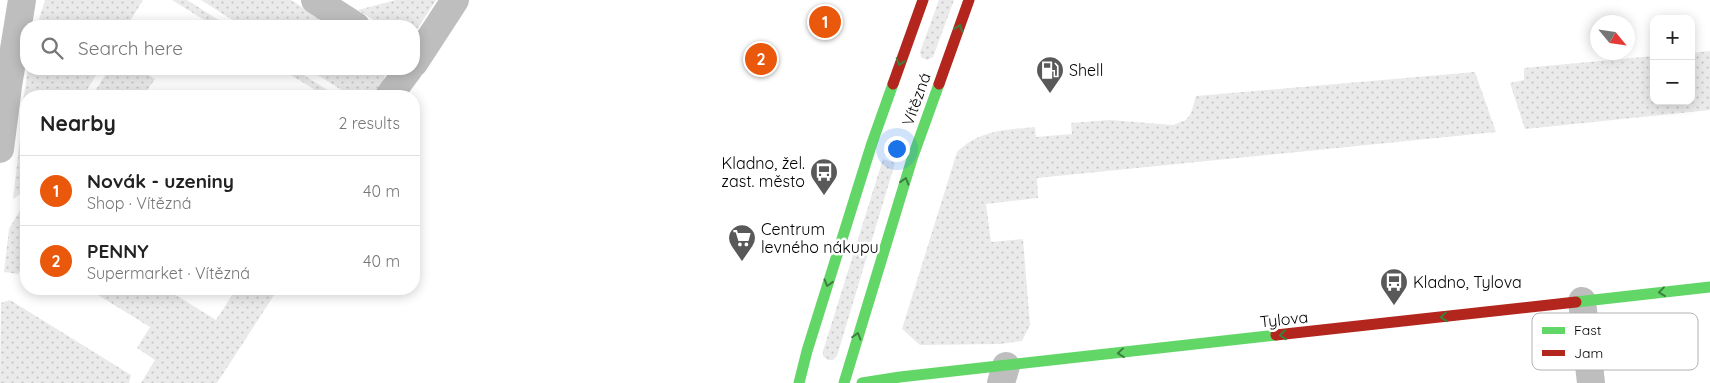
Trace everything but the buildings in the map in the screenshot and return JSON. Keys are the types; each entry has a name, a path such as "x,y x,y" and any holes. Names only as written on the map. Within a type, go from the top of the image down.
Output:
{"street":[{"path":"0,149 22,0"},
{"path":"315,0 347,20"},
{"path":"420,54 455,0"},
{"name":"Vítězná","path":"799,383 872,143 923,0"},
{"name":"Vítězná","path":"844,383 912,159 969,0"},
{"path":"393,90 405,75"},
{"name":"Tylova","path":"862,383 900,377 1004,375 1582,301 1710,287"},
{"path":"1582,301 1583,313"},
{"path":"1590,370 1591,383"}],"shaded area":[{"path":"45,0 143,0 131,20 39,20"},
{"path":"172,0 187,0 219,20 204,20"},
{"path":"201,0 291,0 323,20 233,20"},
{"path":"396,0 436,0 420,25 420,20 374,20 358,10"},
{"path":"939,0 954,0 933,57 927,60 921,57 920,52"},
{"path":"1710,51 1710,110 1525,129 1510,83 1524,80 1524,68 1611,60 1635,60 1635,58 1650,56 1650,105 1695,105 1695,53"},
{"path":"1475,72 1496,132 1037,178 1038,198 986,204 991,242 1023,239 1030,325 1022,341 1000,344 920,345 902,329 957,152 975,139 993,132 1035,127 1036,137 1072,134 1071,123 1110,120 1173,125 1186,120 1191,113 1196,96"},
{"path":"27,75 96,75 87,90 25,90"},
{"path":"105,75 149,75 155,79 147,90 96,90"},
{"path":"291,75 304,75 327,90 315,90"},
{"path":"318,75 384,75 384,81 378,90 341,90"},
{"path":"20,139 20,193 13,199"},
{"path":"883,159 895,163 837,356 833,360 828,360 823,356 823,351"},
{"path":"20,210 20,271 18,274 4,272 9,229"},
{"path":"98,295 176,295 216,320 232,295 274,295 217,383 141,383 155,360 137,348 150,327"},
{"path":"10,300 131,375 129,383 0,383 1,303"}],"traffic: fast":[{"path":"799,383 807,351 872,143 893,84"},
{"path":"844,383 912,159 939,84"},
{"path":"1576,302 1710,287"},
{"path":"862,383 900,377 1276,335"}],"traffic: jam":[{"path":"893,84 923,0"},
{"path":"939,84 969,0"},
{"path":"1276,335 1576,302"}],"place":[{"name":"Novák - uzeniny","path":"825,22"},
{"name":"PENNY","path":"761,59"},
{"name":"Shell","path":"1050,94"},
{"name":"Kladno, žel. zast. město","path":"824,196"},
{"name":"Centrum levného nákupu","path":"742,262"},
{"name":"Kladno, Tylova","path":"1394,306"}]}
